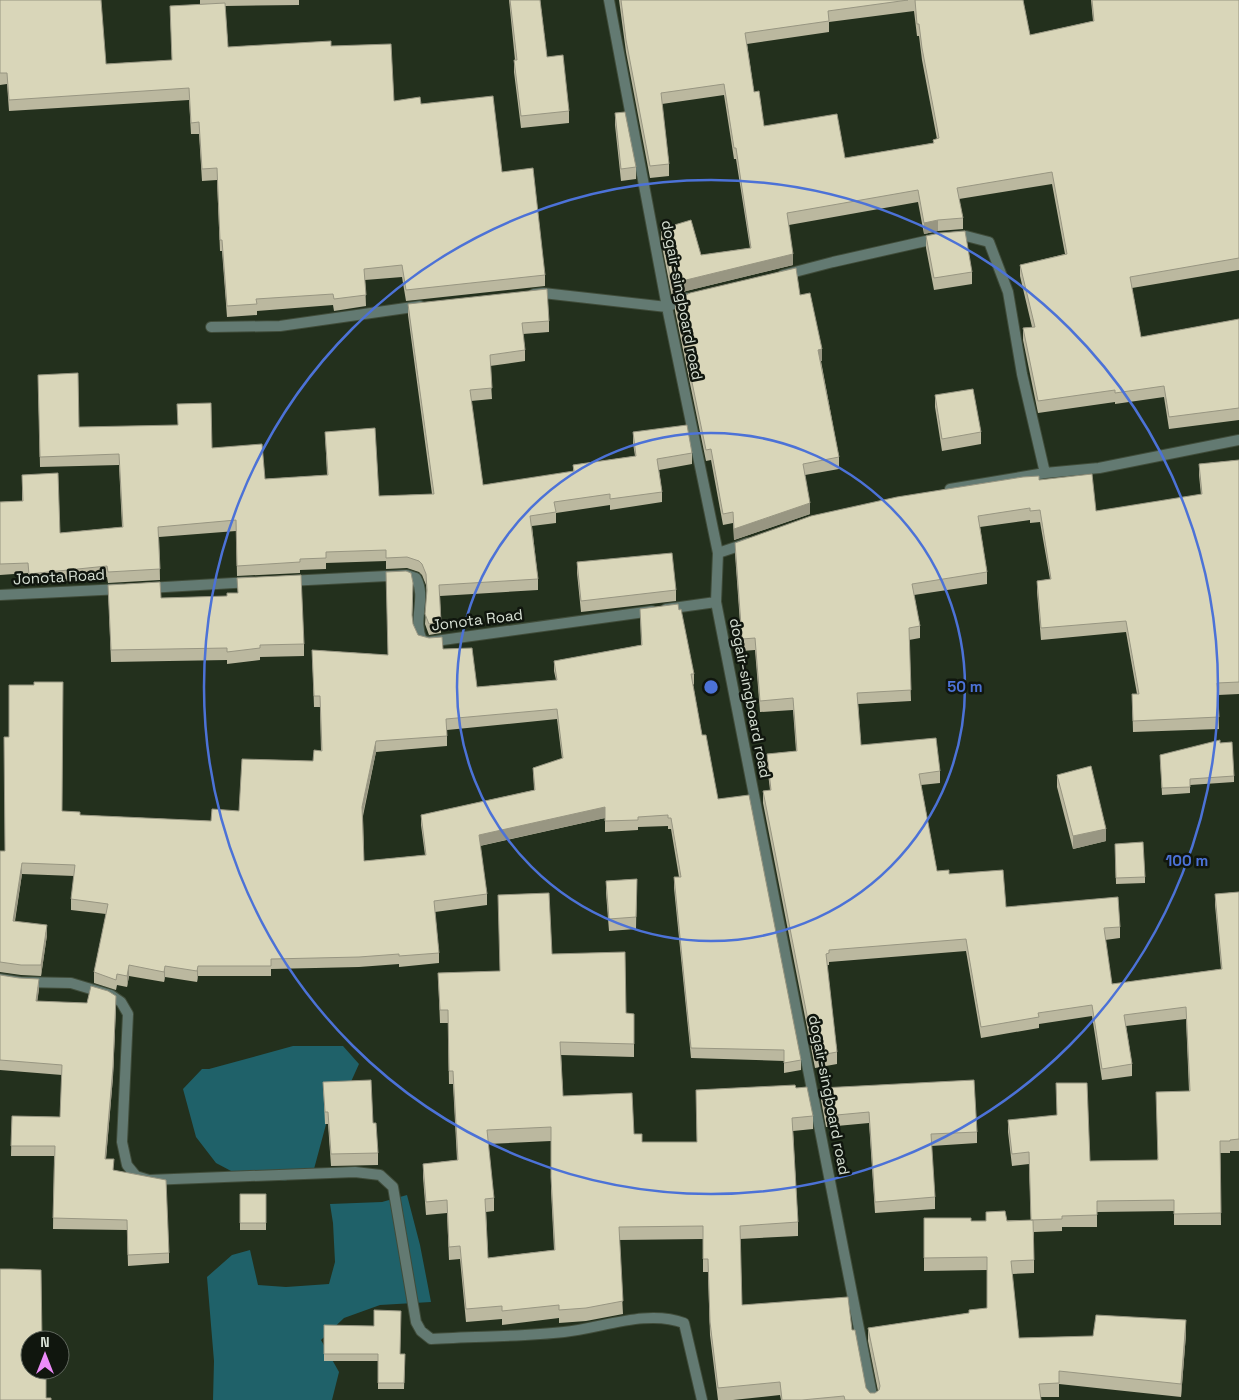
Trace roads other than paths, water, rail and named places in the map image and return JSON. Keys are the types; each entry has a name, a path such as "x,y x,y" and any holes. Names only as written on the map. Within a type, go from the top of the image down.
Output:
{"street":[{"name":"dogair-singboard road","path":"609,0 667,307 718,553 716,602 873,1400"},
{"path":"773,278 939,238 966,236 989,242 1008,292 1022,374 1045,473"},
{"path":"525,295 543,293 667,307 697,296"},
{"path":"211,328 280,326 432,305"},
{"path":"938,492 1045,473 1099,468 1239,440"},
{"path":"718,553 754,540"},
{"name":"Jonota Road","path":"278,581 407,575 416,578 421,587 418,633 422,640 428,642 716,602"},
{"name":"Jonota Road","path":"0,595 258,582"},
{"path":"0,978 20,982 71,983 111,995 121,1002 128,1014 122,1142 127,1165 136,1176 149,1180 355,1172 380,1175 393,1187 416,1322 421,1331 430,1339 564,1332 654,1317 671,1318 684,1324 702,1400"}],"water":[{"path":"293,1046 343,1046 359,1064 345,1095 328,1117 314,1169 285,1181 250,1181 216,1163 196,1137 183,1089 202,1069 209,1069"},
{"path":"407,1195 420,1245 431,1302 380,1305 344,1318 321,1340 339,1372 332,1400 213,1400 214,1361 207,1277 232,1255 250,1250 258,1285 286,1287 329,1284 335,1262 330,1204 382,1202"}]}
